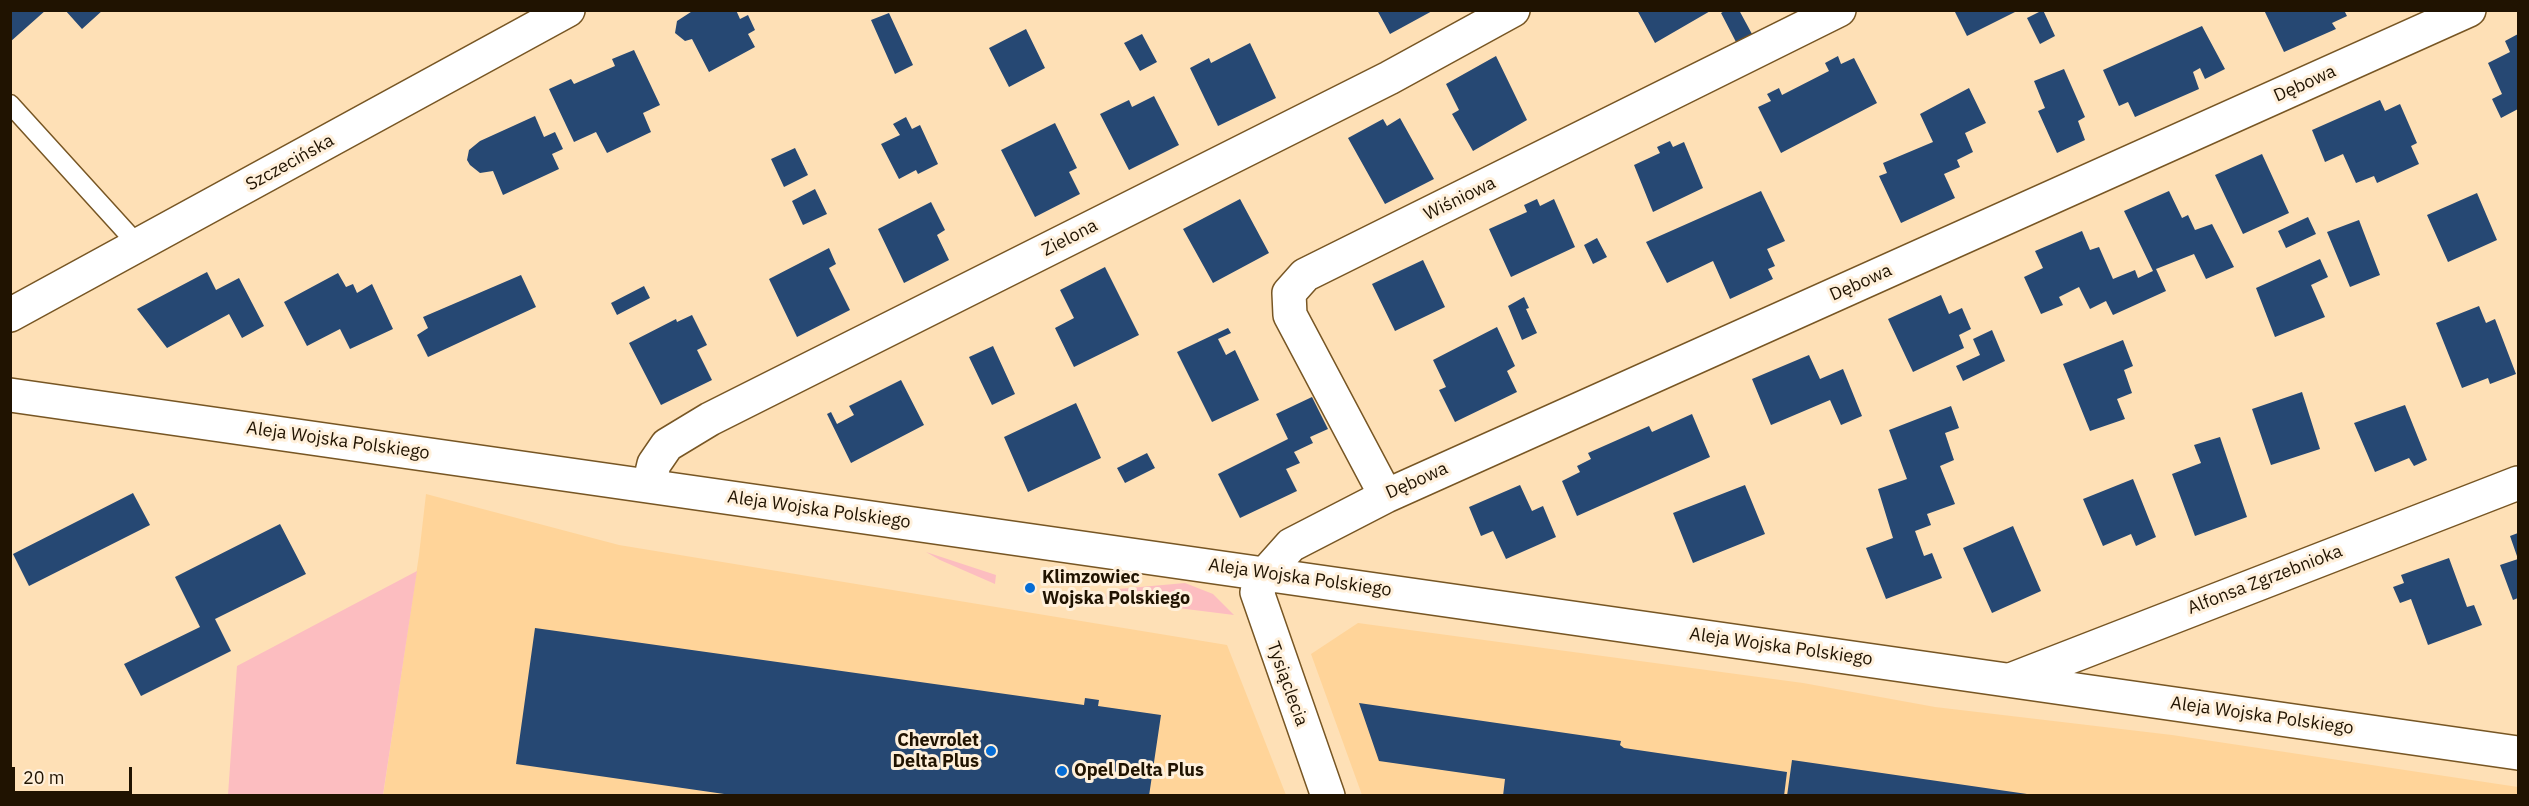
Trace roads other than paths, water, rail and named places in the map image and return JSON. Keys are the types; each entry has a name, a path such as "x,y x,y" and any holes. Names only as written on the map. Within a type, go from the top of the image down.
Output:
{"street":[{"name":"Szczecińska","path":"10,315 568,10"},
{"name":"Zielona","path":"649,485 654,464 667,445 710,419 1389,78 1513,10"},
{"name":"Wiśniowa","path":"1386,496 1290,315 1289,293 1305,275 1839,10"},
{"name":"Dębowa","path":"1266,573 1291,545 1386,496 2469,10"},
{"name":"Aleja Wojska Polskiego","path":"12,400 649,485 2518,753"},
{"name":"Alfonsa Zgrzebnioka","path":"2013,679 2518,483"},
{"name":"Tysiąclecia","path":"1266,573 1257,592 1260,608 1328,795"}],"lane":[{"path":"10,104 139,246"}],"place":[{"name":"Klimzowiec Wojska Polskiego","path":"1030,588"},
{"name":"Chevrolet Delta Plus","path":"991,751"},
{"name":"Opel Delta Plus","path":"1062,771"}]}
